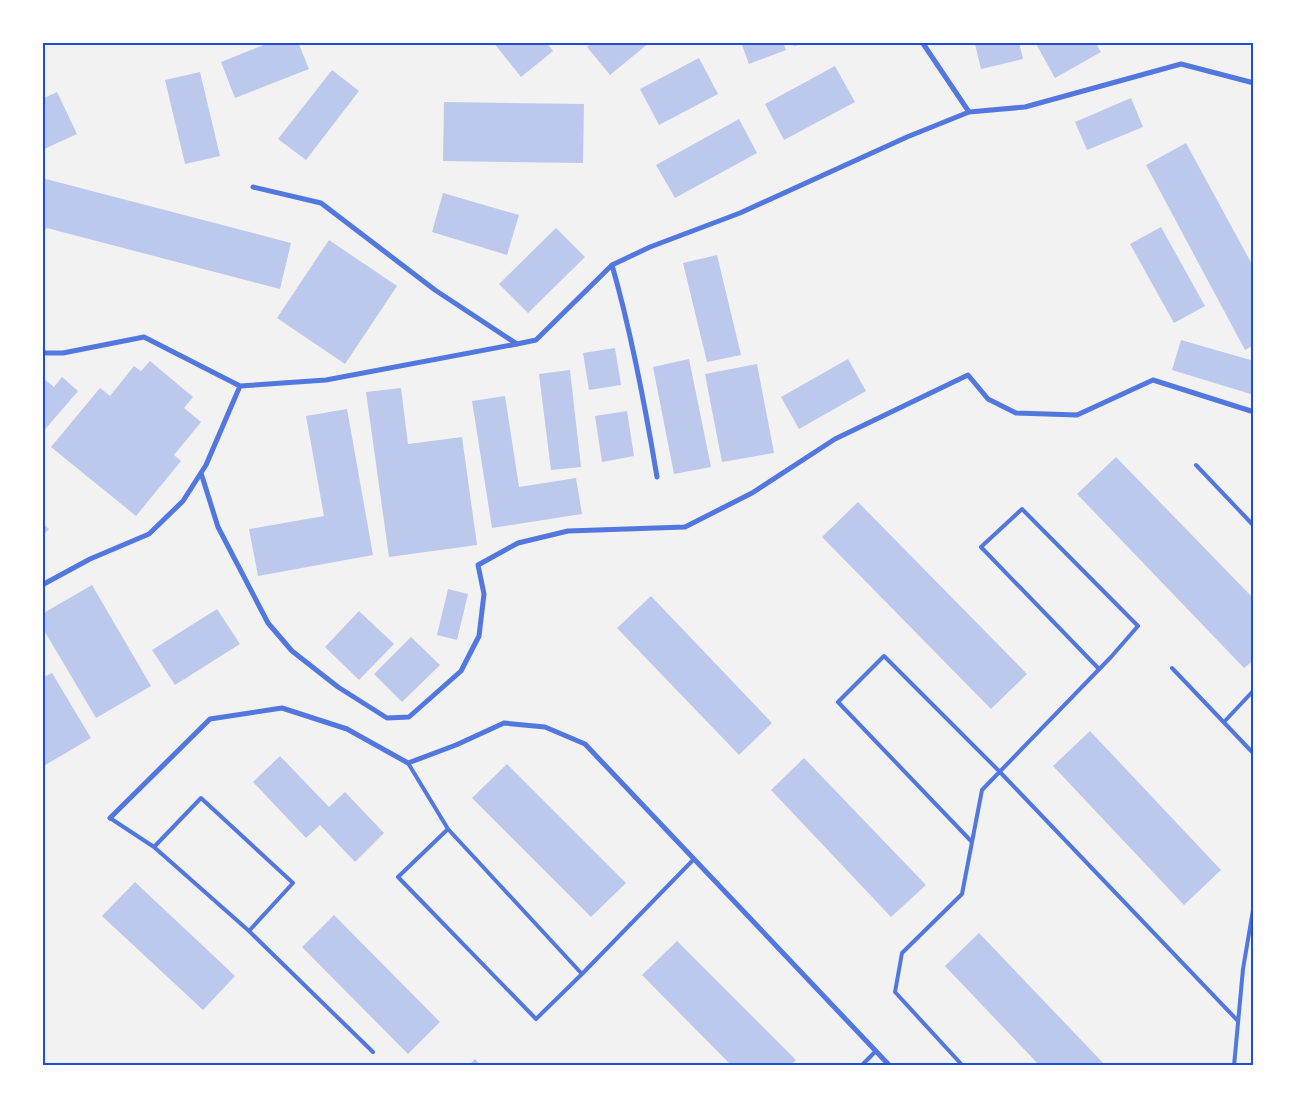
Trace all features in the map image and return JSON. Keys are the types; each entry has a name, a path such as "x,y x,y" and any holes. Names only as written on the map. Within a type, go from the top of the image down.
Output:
{"street":[{"path":"922,42 969,112"},
{"path":"42,354 63,353 144,337 240,386 326,380 536,340 612,265 650,247 740,213 908,137 969,112 1025,107 1181,64 1254,84"},
{"path":"252,187 320,202 435,290 517,344"},
{"path":"612,265 625,312 644,400 657,477"},
{"path":"201,473 218,527 268,623 292,651 338,687 387,718 409,717 461,671 479,636 484,594 478,565 518,543 568,531 685,527 752,493 835,439 968,375 988,399 1016,413 1076,415 1153,380 1254,412"},
{"path":"42,584 149,534 183,501 206,465 240,386"},
{"path":"110,818 210,719 282,708 347,729 408,763 456,746 504,723 545,726 585,744 890,1066"}],"lane":[{"path":"1196,466 1254,526"},
{"path":"963,1066 895,992 902,953 962,894 982,790 1099,669 1138,626 1022,509 981,547 1099,669"},
{"path":"971,841 838,702 884,656 1000,772 1238,1021"},
{"path":"1172,668 1254,754"},
{"path":"1224,722 1254,690"},
{"path":"408,763 448,829 582,974"},
{"path":"154,847 201,798 293,883 249,931"},
{"path":"110,818 154,847 249,931 373,1052"},
{"path":"448,829 398,877 536,1019 694,859"},
{"path":"1234,1066 1242,969 1254,904"},
{"path":"861,1066 876,1051"}],"building":[{"path":"271,42 298,42 309,69 235,98 221,62"},
{"path":"493,42 546,42 553,51 521,77"},
{"path":"593,42 650,42 610,75 587,47"},
{"path":"741,42 783,42 786,50 749,64"},
{"path":"793,42 806,42 806,43 794,46"},
{"path":"983,42 1019,42 1023,59 981,69 975,44"},
{"path":"1035,42 1095,42 1101,52 1055,78"},
{"path":"699,58 718,94 659,125 640,89"},
{"path":"835,66 855,102 784,140 765,104"},
{"path":"332,70 359,91 306,160 278,139"},
{"path":"200,72 220,156 185,164 165,80"},
{"path":"57,92 77,134 42,150 42,99"},
{"path":"1131,98 1143,127 1087,150 1075,122"},
{"path":"444,102 584,104 583,163 443,161"},
{"path":"739,119 757,153 675,198 656,165"},
{"path":"1186,143 1254,268 1254,345 1245,350 1146,165"},
{"path":"42,178 291,243 280,289 47,228 42,232"},
{"path":"443,193 519,215 507,255 432,232"},
{"path":"1161,227 1205,306 1174,323 1130,244"},
{"path":"556,228 585,257 528,313 499,284"},
{"path":"329,240 397,286 345,364 277,318"},
{"path":"717,255 741,355 707,362 683,263"},
{"path":"1181,340 1254,361 1254,395 1172,370"},
{"path":"615,348 621,385 589,390 583,353"},
{"path":"689,359 711,467 674,474 653,367"},
{"path":"848,359 866,391 799,429 781,397"},
{"path":"150,361 193,397 184,408 201,422 174,455 181,461 136,516 51,447 100,388 110,396 134,366 141,371"},
{"path":"757,364 774,453 722,462 705,374"},
{"path":"570,370 581,467 551,470 539,374"},
{"path":"42,377 54,387 62,377 78,391 42,433"},
{"path":"401,388 408,444 462,437 477,545 389,557 366,392"},
{"path":"505,396 519,487 576,478 582,514 492,528 472,401"},
{"path":"347,409 373,555 258,576 249,529 324,516 306,416"},
{"path":"627,411 634,456 602,462 595,416"},
{"path":"1116,457 1254,599 1254,660 1244,668 1077,494"},
{"path":"858,502 1027,674 991,709 822,537"},
{"path":"42,523 49,529 42,536"},
{"path":"92,585 151,686 96,718 42,627 42,614"},
{"path":"448,589 468,594 457,640 437,635"},
{"path":"651,596 772,723 739,755 617,628"},
{"path":"217,609 240,644 175,685 152,650"},
{"path":"359,611 394,644 359,680 325,647"},
{"path":"411,637 440,665 402,702 374,674"},
{"path":"52,673 91,738 42,767 42,678"},
{"path":"1090,731 1221,870 1184,905 1053,766"},
{"path":"280,756 329,807 345,792 384,833 355,862 320,825 306,838 253,782"},
{"path":"804,758 926,885 891,917 771,790"},
{"path":"507,764 626,883 591,917 472,798"},
{"path":"135,882 235,976 203,1010 102,916"},
{"path":"334,915 440,1022 408,1054 302,947"},
{"path":"979,933 1106,1066 1040,1066 945,966"},
{"path":"677,941 796,1060 790,1066 732,1066 642,975"},
{"path":"475,1059 481,1066 468,1066"}]}
